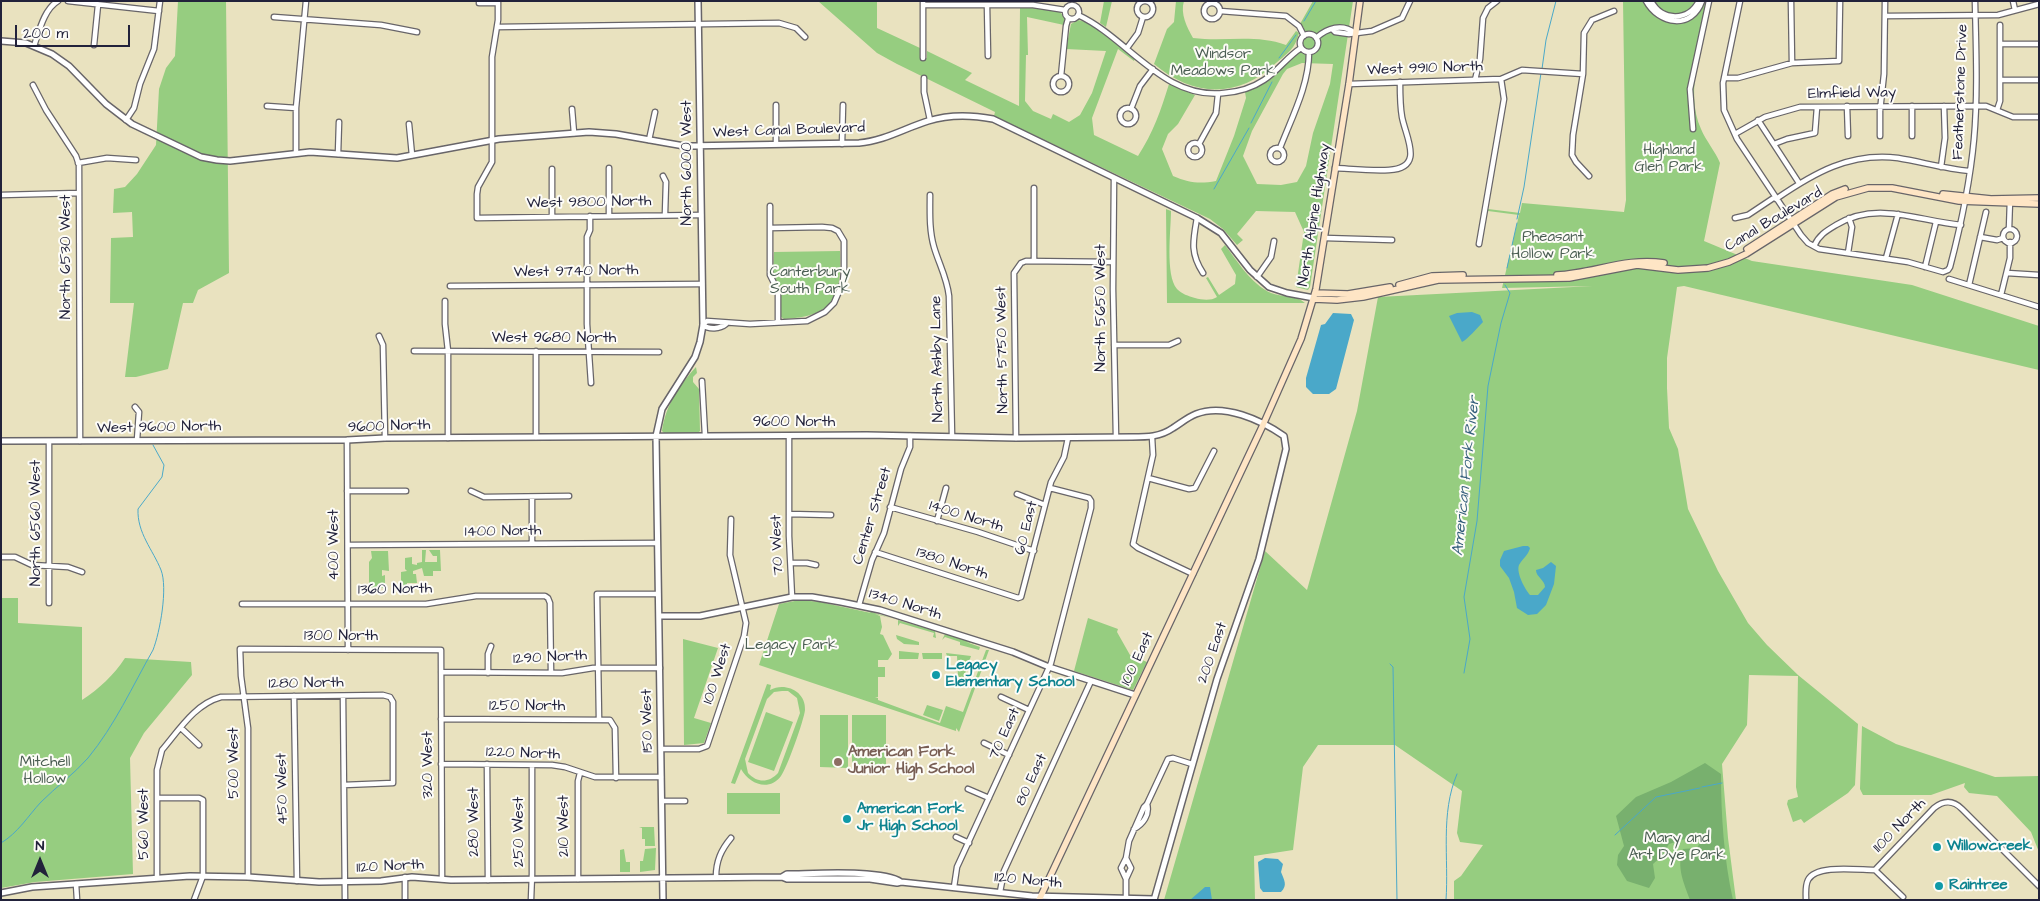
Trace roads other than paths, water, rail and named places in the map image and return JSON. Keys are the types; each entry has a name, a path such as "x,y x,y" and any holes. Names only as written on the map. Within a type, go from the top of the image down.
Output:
{"main road":[{"name":"North Alpine Highway","path":"1262,427 1296,352 1314,297 1349,84 1360,1"},
{"name":"Canal Boulevard","path":"1314,297 1360,293 1441,275 1572,274 1634,261 1649,261 1681,267 1708,265 1740,254 1836,196 1868,188 1892,188 1966,199 2039,204"},
{"name":"Canal Boulevard","path":"2010,201 2039,198"},
{"name":"100 East","path":"1040,898 1262,427"}],"street":[{"path":"34,46 48,14 58,1"},
{"path":"68,1 159,11"},
{"path":"126,120 134,108 140,84 157,37 160,1"},
{"path":"296,153 296,108 306,1"},
{"name":"North 6000 West","path":"656,436 662,410 695,357 703,325 698,1"},
{"path":"1316,38 1323,32 1336,27 1348,28 1356,32 1372,32 1402,18 1410,1"},
{"path":"1475,80 1480,59 1483,18 1488,8 1496,1"},
{"path":"1646,1 1659,16 1674,21 1692,16 1698,10 1702,1"},
{"path":"1650,1 1660,12 1673,17 1689,13 1699,1"},
{"path":"1693,129 1690,89 1709,1"},
{"path":"1740,1 1724,78 1722,95 1724,110 1735,134 1804,239 1814,246 1924,266 1936,222"},
{"path":"1791,1 1792,63"},
{"path":"1724,78 1738,78 1792,63 1839,61 1840,1"},
{"path":"1880,136 1880,106 1884,74 1885,1"},
{"name":"Featherstone Drive","path":"1924,266 1941,272 1949,270 1961,225 1970,171 1975,106 1976,1"},
{"path":"2013,1 2016,10"},
{"path":"479,3 498,2 497,27 492,57 493,140"},
{"path":"923,58 923,3 1024,5 1065,10"},
{"path":"1065,10 1075,3 1078,9 1078,15 1074,19 1068,19"},
{"path":"1885,16 1998,15 2039,4"},
{"path":"94,45 98,5"},
{"path":"987,5 988,56"},
{"path":"1061,76 1068,19 1065,15 1065,10"},
{"path":"1589,176 1572,155 1573,135 1583,74 1584,33 1592,20 1614,11"},
{"path":"1220,12 1286,16 1298,26 1304,36"},
{"path":"1078,15 1103,28 1172,83 1193,91 1218,94 1243,90 1264,80 1301,48"},
{"path":"1127,48 1138,33 1143,16"},
{"path":"274,17 381,24 417,32"},
{"path":"497,27 780,23 796,28 806,37"},
{"path":"1997,110 2000,102 2001,80 2000,24"},
{"path":"1301,48 1300,41 1304,36 1310,35 1316,38"},
{"path":"1309,52 1317,47 1316,38"},
{"name":"West Canal Boulevard","path":"1,41 18,42 34,46 52,54 69,66 106,104 126,120 201,157 216,160 236,160 310,152 398,158 493,140 602,132 669,144 701,146 842,144 874,141 930,120 961,116 993,119 1114,178"},
{"path":"2001,44 2039,44"},
{"path":"1301,48 1309,52"},
{"path":"1280,148 1305,82 1309,64 1309,52"},
{"path":"1131,109 1140,86 1153,69"},
{"name":"West 9910 North","path":"1349,84 1501,79 1522,70 1583,74"},
{"path":"924,78 925,98 930,120"},
{"path":"1479,244 1504,99 1501,79"},
{"path":"2001,80 2039,80"},
{"path":"1335,168 1390,170 1407,165 1410,161 1411,151 1402,115 1400,82"},
{"name":"North 6530 West","path":"33,85 78,163 80,441"},
{"path":"1199,144 1216,113 1218,94"},
{"path":"776,105 776,144"},
{"path":"842,105 842,144"},
{"path":"267,106 296,108"},
{"path":"1774,144 1815,133 1817,106"},
{"name":"Elmfield Way","path":"1735,134 1758,120 1786,110 1817,106 1986,106 2006,116 2039,117"},
{"path":"1847,106 1848,136"},
{"path":"1912,106 1912,136"},
{"path":"1941,168 1944,138 1944,106"},
{"path":"572,108 574,134"},
{"path":"649,140 655,112"},
{"path":"1758,120 1799,184"},
{"path":"338,154 339,122"},
{"path":"409,124 412,155"},
{"name":"West 9800 North","path":"493,140 492,162 478,187 477,218 701,215"},
{"path":"78,163 107,158 136,160"},
{"path":"1735,218 1748,215 1836,164 1866,158 1897,158 1941,168 1970,171"},
{"path":"609,168 609,215"},
{"path":"552,169 552,216"},
{"path":"663,176 666,182 665,214"},
{"path":"1114,178 1197,218 1221,233 1257,277 1269,287 1277,291 1314,297"},
{"name":"North 5650 West","path":"1114,178 1113,262 1116,437"},
{"path":"1034,188 1034,261 1113,262"},
{"path":"1,195 79,193"},
{"name":"North Ashby Lane","path":"930,195 930,228 933,245 946,276 950,296 952,436"},
{"path":"2010,201 2010,229"},
{"path":"770,206 770,275 778,291 778,322"},
{"path":"1814,246 1823,233 1849,218 1870,212 1898,214 1961,225"},
{"path":"1969,285 1986,212"},
{"path":"1886,258 1898,214"},
{"path":"590,216 590,230 587,237 586,285 591,383"},
{"path":"1197,218 1194,239 1195,260 1203,273"},
{"path":"1848,253 1852,230 1849,218"},
{"path":"703,325 706,328 722,328 726,324 807,321 826,312 840,294 843,282 844,241 838,231 822,227 770,228"},
{"path":"2003,238 2004,232 2010,229"},
{"path":"2010,229 2015,231 2016,236 2015,240 2010,242"},
{"path":"1325,238 1392,240"},
{"path":"1980,238 1997,240 2003,238 2010,242"},
{"path":"1257,277 1271,257 1274,241"},
{"path":"2001,295 2010,258 2010,242"},
{"name":"North 5750 West","path":"1016,438 1014,273 1021,263 1034,261"},
{"path":"2007,273 2039,275"},
{"path":"1949,279 2039,308"},
{"name":"West 9740 North","path":"450,286 702,284"},
{"path":"445,301 448,351 448,438"},
{"path":"379,336 383,345 385,438"},
{"path":"1114,345 1169,345 1178,341"},
{"name":"West 9680 North","path":"414,351 659,352"},
{"path":"536,351 536,437"},
{"path":"702,381 705,435"},
{"path":"135,407 139,412 137,440"},
{"name":"9600 North","path":"316,440 705,435 1016,438 1152,437 1172,429 1197,413 1205,412 1233,413 1262,427"},
{"name":"200 East","path":"1154,899 1217,679 1259,559 1286,448 1284,436 1262,427"},
{"name":"150 West","path":"656,436 663,900"},
{"name":"70 West","path":"789,436 792,597"},
{"name":"Center Street","path":"859,605 875,552 884,533 901,469 910,447 910,436"},
{"path":"1152,437 1153,455 1133,544 1193,574"},
{"name":"60 East","path":"1021,597 1050,488 1064,457 1068,438"},
{"name":"West 9600 North","path":"1,441 316,440"},
{"name":"400 West","path":"347,440 348,650"},
{"name":"North 6560 West","path":"49,442 50,603"},
{"path":"1148,478 1189,489 1195,488 1214,451"},
{"path":"937,520 946,488"},
{"name":"70 East","path":"954,887 956,870 1055,652 1092,508 1092,501 1084,496 1050,488"},
{"path":"348,491 406,491"},
{"path":"471,491 484,497 569,496"},
{"path":"1017,494 1045,505"},
{"path":"532,496 532,544"},
{"name":"1400 North","path":"890,507 1034,551"},
{"path":"789,514 831,515"},
{"name":"100 West","path":"661,749 700,749 707,746 746,630 730,555 731,519"},
{"name":"1400 North","path":"348,545 658,543"},
{"name":"1380 North","path":"875,552 1018,598 1021,597"},
{"path":"1,556 16,557 32,565 68,567 82,572"},
{"path":"790,563 816,565"},
{"path":"599,719 597,594 658,594"},
{"name":"1360 North","path":"242,604 426,604 476,596 542,596 548,598 550,603 551,673"},
{"name":"1340 North","path":"659,616 693,617 792,597 812,597 859,605 1020,654 1049,667 1135,695"},
{"path":"488,673 488,654 491,646"},
{"name":"1300 North","path":"240,649 441,650"},
{"name":"500 West","path":"240,649 241,676 248,728 248,877"},
{"name":"320 West","path":"441,650 442,880"},
{"name":"1290 North","path":"441,672 551,673 598,668 660,668"},
{"name":"80 East","path":"1000,892 1004,871 1091,681"},
{"name":"450 West","path":"294,696 297,882"},
{"path":"343,696 345,900"},
{"name":"1280 North","path":"221,697 390,697 393,702 393,783 344,785"},
{"name":"560 West","path":"157,878 157,770 162,750 202,705 221,697"},
{"path":"1001,697 1029,710"},
{"name":"1250 North","path":"441,719 606,719 613,722 616,728 616,778"},
{"path":"181,728 200,745"},
{"path":"984,743 1009,755"},
{"path":"1126,879 1121,868 1126,858 1129,841 1144,807 1170,758 1192,764"},
{"name":"1220 North","path":"441,764 532,764 559,766 595,777 661,777"},
{"name":"280 West","path":"487,764 488,880"},
{"name":"250 West","path":"531,900 532,764"},
{"name":"210 West","path":"578,879 578,781 580,773"},
{"path":"968,789 989,798"},
{"path":"157,798 201,798 203,800 203,876 194,900"},
{"path":"662,801 685,801"},
{"name":"1100 North","path":"1806,900 1806,884 1813,874 1824,870 1874,870 1934,808 1947,802 1954,802 1962,809 2039,886"},
{"path":"956,837 969,843"},
{"path":"716,877 719,857 724,846 731,838"},
{"path":"1126,858 1130,868 1126,879 1126,898"},
{"path":"1874,870 1902,897"},
{"name":"1120 North","path":"1,894 22,888 203,876 248,877 297,882 345,882 381,881 405,877 442,880 488,880 782,876 787,874 871,875 896,878 901,882 1040,898 1154,899"},
{"path":"405,877 405,900"},
{"path":"76,884 77,900"}],"water":[{"path":"1472,312 1480,315 1483,322 1462,342 1449,316 1457,313"},
{"path":"1333,313 1351,314 1354,320 1336,389 1329,394 1313,394 1306,387 1306,378 1321,325 1325,324"},
{"path":"1523,546 1530,548 1518,568 1530,595 1538,595 1545,587 1536,570 1543,568 1551,562 1556,566 1554,584 1546,605 1537,614 1528,615 1517,608 1509,578 1500,566 1500,560 1504,551"},
{"path":"1265,858 1278,859 1283,864 1281,872 1285,885 1281,892 1263,892 1260,888 1258,862"},
{"path":"1205,887 1210,887 1212,900 1190,900"}],"waterway":[{"path":"1304,21 1316,1"},
{"name":"American Fork River","path":"1542,69 1546,40 1556,1"},
{"path":"1279,58 1296,35"},
{"name":"American Fork River","path":"1517,219 1524,187 1541,73"},
{"path":"1251,123 1272,82"},
{"path":"1214,189 1249,128"},
{"name":"American Fork River","path":"1507,268 1517,223"},
{"name":"American Fork River","path":"1464,673 1470,639 1464,597 1477,521 1488,386 1501,323 1510,293 1505,285"},
{"path":"1,843 13,834 41,802 88,758 115,719 153,650 162,610 163,578 158,563 143,534 138,518 138,509 162,477 164,465 153,445"},
{"path":"1390,664 1393,667 1397,900"},
{"name":"American Fork River","path":"1446,900 1447,820 1452,789 1457,774"},
{"path":"1702,787 1722,783"},
{"path":"1615,835 1656,797 1700,788"}],"place":[{"name":"Legacy Elementary School","path":"936,675"},
{"name":"American Fork Junior High School","path":"838,762"},
{"name":"American Fork Jr High School","path":"847,819"},
{"name":"Willowcreek","path":"1937,847"},
{"name":"Raintree","path":"1939,886"}],"park label":[{"name":"Windsor Meadows Park","path":"1223,64"},
{"name":"Highland Glen Park","path":"1669,160"},
{"name":"Pheasant Hollow Park","path":"1553,246"},
{"name":"Canterbury South Park","path":"810,282"},
{"name":"Legacy Park","path":"791,646"},
{"name":"Mitchell Hollow","path":"45,772"},
{"name":"Mary and Art Dye Park","path":"1677,848"}]}
